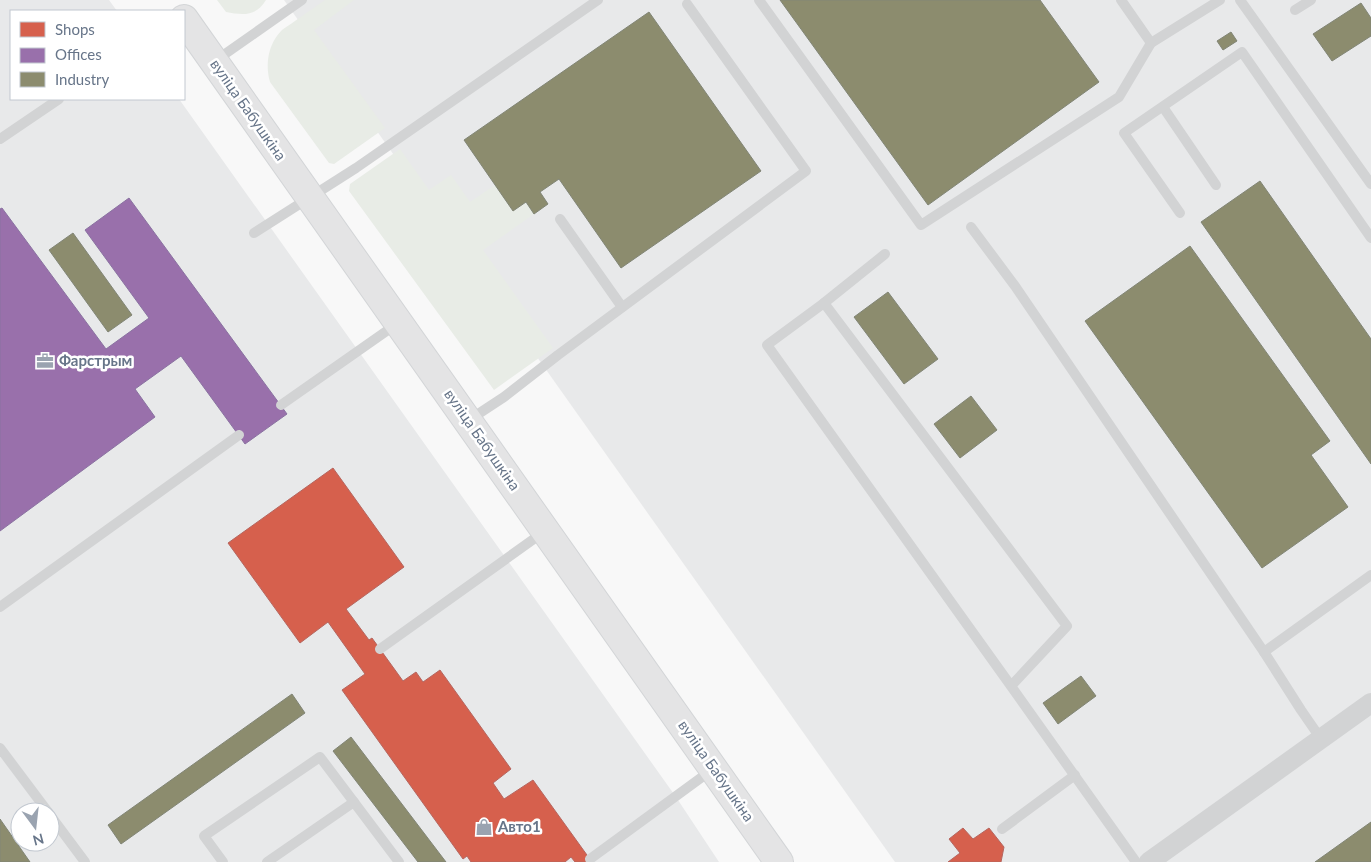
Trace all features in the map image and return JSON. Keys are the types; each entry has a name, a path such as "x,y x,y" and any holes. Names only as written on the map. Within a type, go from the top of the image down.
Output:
{"street":[{"name":"вуліца Бабушкіна","path":"185,20 779,862"},
{"path":"1149,862 1371,704"}],"lane":[{"path":"214,62 302,0"},
{"path":"254,233 356,168 598,0"},
{"path":"759,0 921,224 1119,97 1151,43 1220,0"},
{"path":"1121,0 1151,43"},
{"path":"1240,0 1371,184"},
{"path":"1295,10 1311,0"},
{"path":"468,421 504,397 806,170 687,4"},
{"path":"1180,213 1124,133 1242,52 1371,238"},
{"path":"0,139 58,100"},
{"path":"1163,107 1216,185"},
{"path":"560,219 622,307"},
{"path":"970,228 1015,286 1321,739"},
{"path":"885,254 767,345 1136,862"},
{"path":"824,302 1067,626 1012,686"},
{"path":"281,405 398,322"},
{"path":"0,607 239,436"},
{"path":"380,649 546,530"},
{"path":"1264,652 1371,575"},
{"path":"0,748 40,802"},
{"path":"224,862 204,836 320,757 399,862"},
{"path":"590,860 714,768"},
{"path":"1002,829 1074,775"},
{"path":"267,862 354,802"},
{"path":"60,828 85,862"}],"shaded area":[{"path":"0,0 109,0 116,10 10,10 10,100 180,100 676,797 719,862 0,862"},
{"path":"217,0 266,0 262,6 253,12 238,14 226,12"},
{"path":"284,0 1371,0 1371,862 895,862"},
{"path":"325,0 354,0 314,30 385,128 334,164 329,163 270,82 268,68 271,48 282,30"},
{"path":"400,149 429,190 451,175 470,202 495,185 513,211 525,202 534,214 483,250 553,348 494,390 349,191 350,184"}],"building: Shops":[{"path":"333,468 404,567 346,609 369,640 372,638 403,681 416,672 423,682 440,670 511,769 493,783 504,799 533,780 592,862 575,862 571,857 565,862 471,862 467,856 463,859 342,690 365,674 328,622 300,643 228,543"},
{"path":"963,828 973,839 989,828 1004,847 1001,862 948,862 960,853 949,839"}],"building: Offices":[{"path":"129,198 287,414 245,444 181,356 135,389 155,417 0,531 0,209 2,208 106,349 149,318 85,230"}],"building: Industry":[{"path":"780,0 1040,0 1099,82 928,205"},
{"path":"1361,3 1371,18 1371,36 1332,61 1313,34"},
{"path":"649,12 761,171 621,268 559,179 540,192 548,204 534,214 526,202 513,211 464,140"},
{"path":"1231,32 1237,41 1223,50 1217,41"},
{"path":"1260,181 1371,339 1371,464 1201,222"},
{"path":"73,233 132,315 108,332 49,250"},
{"path":"1190,246 1330,441 1311,455 1348,507 1262,568 1085,321"},
{"path":"888,292 938,359 904,384 854,317"},
{"path":"971,396 997,430 960,458 934,424"},
{"path":"1081,676 1096,696 1058,724 1043,703"},
{"path":"292,694 305,713 121,844 108,825"},
{"path":"351,737 446,862 418,862 333,751"},
{"path":"0,819 10,833 10,852 23,852 30,862 0,862"},
{"path":"1371,822 1371,862 1315,862"}],"place":[{"name":"Фарстрым","path":"45,361"},
{"name":"Авто1","path":"484,827"}]}
